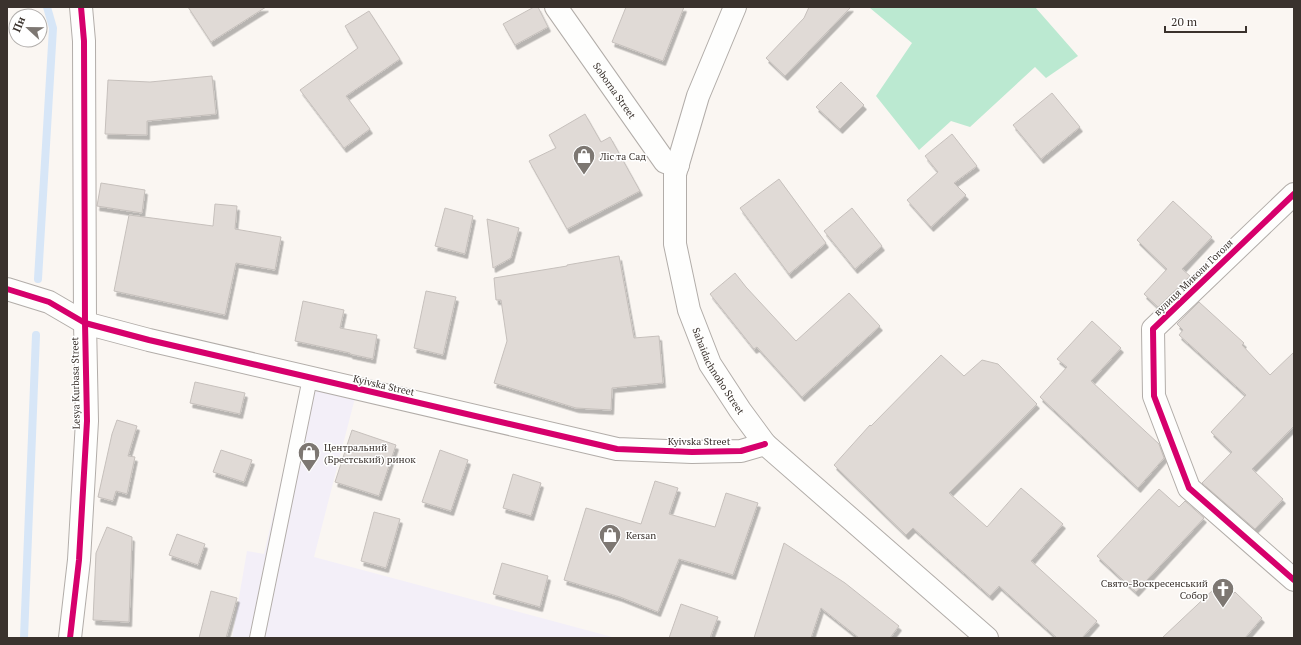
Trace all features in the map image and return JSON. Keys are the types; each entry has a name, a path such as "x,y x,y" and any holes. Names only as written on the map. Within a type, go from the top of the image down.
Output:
{"street":[{"name":"Lesya Kurbasa Street","path":"70,638 79,560 87,421 85,323 84,41 81,7"},
{"name":"Soborna Street","path":"556,7 665,162 678,165"},
{"name":"Sahaidachnoho Street","path":"735,7 698,96 675,174 675,244 689,310 710,364 740,410 765,444 987,638"},
{"name":"вулиця Миколи Гоголя","path":"1294,194 1153,329 1154,396 1189,488 1294,580"},
{"name":"Kyivska Street","path":"7,290 49,302 85,323 149,340 617,449 692,452 741,451 765,444"}],"lane":[{"path":"257,638 310,378"}],"shaded area":[{"name":"Центральний (Брестський) ринок","path":"303,385 356,394 314,557 616,638 232,638 247,551 264,554"}],"green space":[{"path":"1035,7 1078,56 1046,78 1035,67 970,127 951,121 919,150 876,96 912,43 870,8"}],"building":[{"path":"188,7 266,7 211,42"},
{"path":"534,7 538,7 548,27 515,45 503,24"},
{"path":"626,7 684,7 663,61 612,42"},
{"path":"809,7 851,7 785,76 766,58 804,18"},
{"path":"369,11 400,59 346,96 370,129 344,148 300,90 358,48 345,26"},
{"path":"212,76 216,114 147,121 147,135 105,134 108,80 150,82"},
{"path":"841,82 864,105 840,129 816,107"},
{"path":"1052,93 1080,127 1041,159 1013,125"},
{"name":"Ліс та Сад","path":"585,114 601,142 610,137 640,191 567,229 529,161 556,148 549,135"},
{"path":"952,134 977,166 954,183 966,195 931,227 907,200 938,172 925,156"},
{"path":"779,179 826,243 789,274 740,208"},
{"path":"101,183 145,190 142,213 97,206"},
{"path":"1173,201 1212,237 1182,269 1190,276 1158,307 1144,294 1167,269 1137,240"},
{"path":"215,204 237,206 235,229 281,237 275,270 236,263 225,315 114,291 129,215 213,226"},
{"path":"445,208 473,216 465,254 435,246"},
{"path":"852,208 882,246 855,269 824,231"},
{"path":"487,219 519,228 511,258 493,268"},
{"path":"619,256 634,338 659,336 663,383 612,388 611,410 576,408 494,383 507,341 501,300 496,300 494,278"},
{"path":"735,273 796,341 849,293 880,326 802,397 757,347 754,349 710,294"},
{"path":"426,291 456,297 443,355 414,348"},
{"path":"303,301 344,310 340,328 377,335 373,359 295,341"},
{"path":"1199,302 1244,343 1242,345 1270,375 1294,352 1294,426 1252,469 1283,499 1255,529 1202,483 1232,452 1211,432 1246,395 1179,335 1183,330 1177,324"},
{"path":"1092,321 1121,348 1091,381 1159,444 1164,458 1138,488 1040,397 1067,367 1057,359"},
{"path":"941,355 964,376 982,360 998,364 1037,404 949,493 987,527 1021,488 1063,524 1031,561 1097,621 1082,638 1057,638 999,586 990,596 913,528 906,535 834,465 870,425 871,426"},
{"path":"195,382 245,393 240,414 190,403"},
{"path":"117,420 137,426 128,456 135,457 127,494 116,491 113,501 98,497 112,434"},
{"path":"352,430 396,445 379,496 335,482"},
{"path":"221,450 252,460 244,482 213,472"},
{"path":"440,450 468,460 451,511 422,502"},
{"path":"513,474 541,483 531,516 503,508"},
{"path":"655,481 678,488 669,514 715,527 726,493 758,503 733,575 679,559 658,612 620,597 564,580 586,508 641,524"},
{"path":"1159,489 1179,507 1185,501 1204,518 1136,592 1097,556"},
{"path":"374,512 400,519 386,568 361,561"},
{"path":"107,527 132,537 129,622 93,620 96,553"},
{"path":"177,534 205,544 198,565 169,555"},
{"path":"784,543 845,583 899,626 890,638 859,638 821,608 811,638 754,638"},
{"path":"502,563 548,576 540,607 493,594"},
{"name":"Свято-Воскресенський Собор","path":"1214,589 1227,600 1235,592 1262,618 1245,638 1162,638"},
{"path":"211,591 237,598 226,638 199,638"},
{"path":"681,604 718,617 710,638 669,638"}],"waterway":[{"path":"38,279 53,28 47,7"},
{"path":"24,638 36,335"}],"cycle path":[{"path":"70,638 79,560 87,421 85,323 84,41 81,7"},
{"path":"1294,194 1153,329 1154,396 1189,488 1294,580"},
{"path":"7,289 49,302 85,323 149,340 617,449 692,452 741,451 765,444"}],"place":[{"name":"Ліс та Сад","path":"584,176"},
{"name":"Центральний (Брестський) ринок","path":"309,472"},
{"name":"Kersan","path":"610,554"},
{"name":"Свято-Воскресенський Собор","path":"1223,608"}]}
